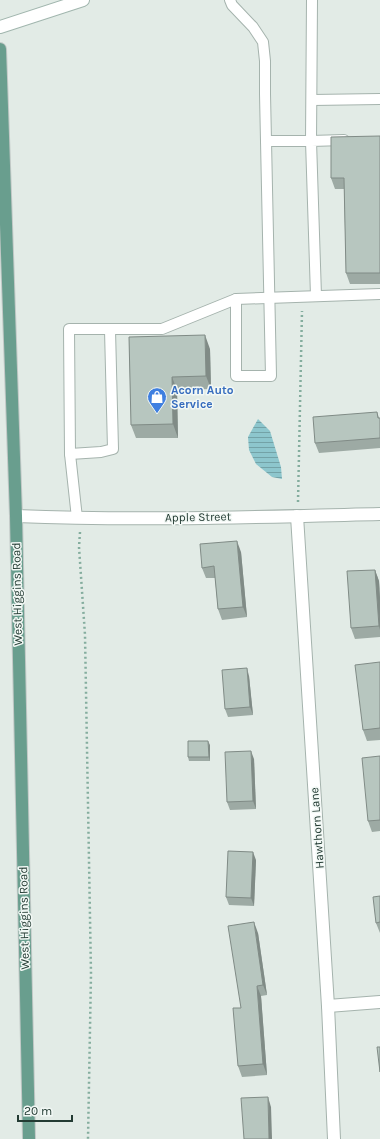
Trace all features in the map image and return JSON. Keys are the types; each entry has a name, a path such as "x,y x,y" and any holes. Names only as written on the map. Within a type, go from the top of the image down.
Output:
{"main road":[{"name":"West Higgins Road","path":"0,49 16,516 28,1139"}],"street":[{"path":"0,27 83,0"},
{"name":"Apple Street","path":"16,516 77,518 380,514"},
{"name":"Hawthorn Lane","path":"297,516 328,1006 334,1139"},
{"path":"328,1006 380,1002"}],"lane":[{"path":"230,0 232,5 253,27 263,42 265,61 271,376 236,376 236,298"},
{"path":"312,0 311,141 316,296"},
{"path":"312,100 380,99"},
{"path":"266,141 357,140"},
{"path":"77,518 70,454 69,329 162,329 236,298 380,294"},
{"path":"70,454 101,452 113,449 110,330"}],"path":[{"path":"297,516 302,315 301,296"},
{"path":"77,518 80,535 79,546 85,635 91,974 88,1139"}],"water":[{"path":"258,419 270,431 281,467 282,479 272,477 256,464 249,450 248,437"}],"building":[{"path":"380,136 380,273 346,273 344,178 331,178 331,137"},
{"name":"Acorn Auto Service","path":"205,335 206,376 172,377 173,424 131,425 129,337"},
{"path":"377,412 378,418 380,418 380,438 315,443 313,417"},
{"path":"237,541 243,607 218,609 214,566 202,568 200,544"},
{"path":"375,570 379,626 351,628 347,571"},
{"path":"380,662 380,728 363,730 355,665"},
{"path":"247,668 250,707 225,709 222,670"},
{"path":"188,741 208,741 209,757 188,757"},
{"path":"251,751 253,801 227,802 225,752"},
{"path":"380,756 380,820 368,821 362,758"},
{"path":"228,851 253,852 251,898 226,897"},
{"path":"380,896 380,922 376,923 373,897"},
{"path":"254,922 263,985 257,986 263,1064 238,1066 233,1008 241,1008 228,926"},
{"path":"377,1047 380,1047 380,1072"},
{"path":"268,1097 269,1139 244,1139 241,1098"}],"place":[{"name":"Acorn Auto Service","path":"157,414"}]}
